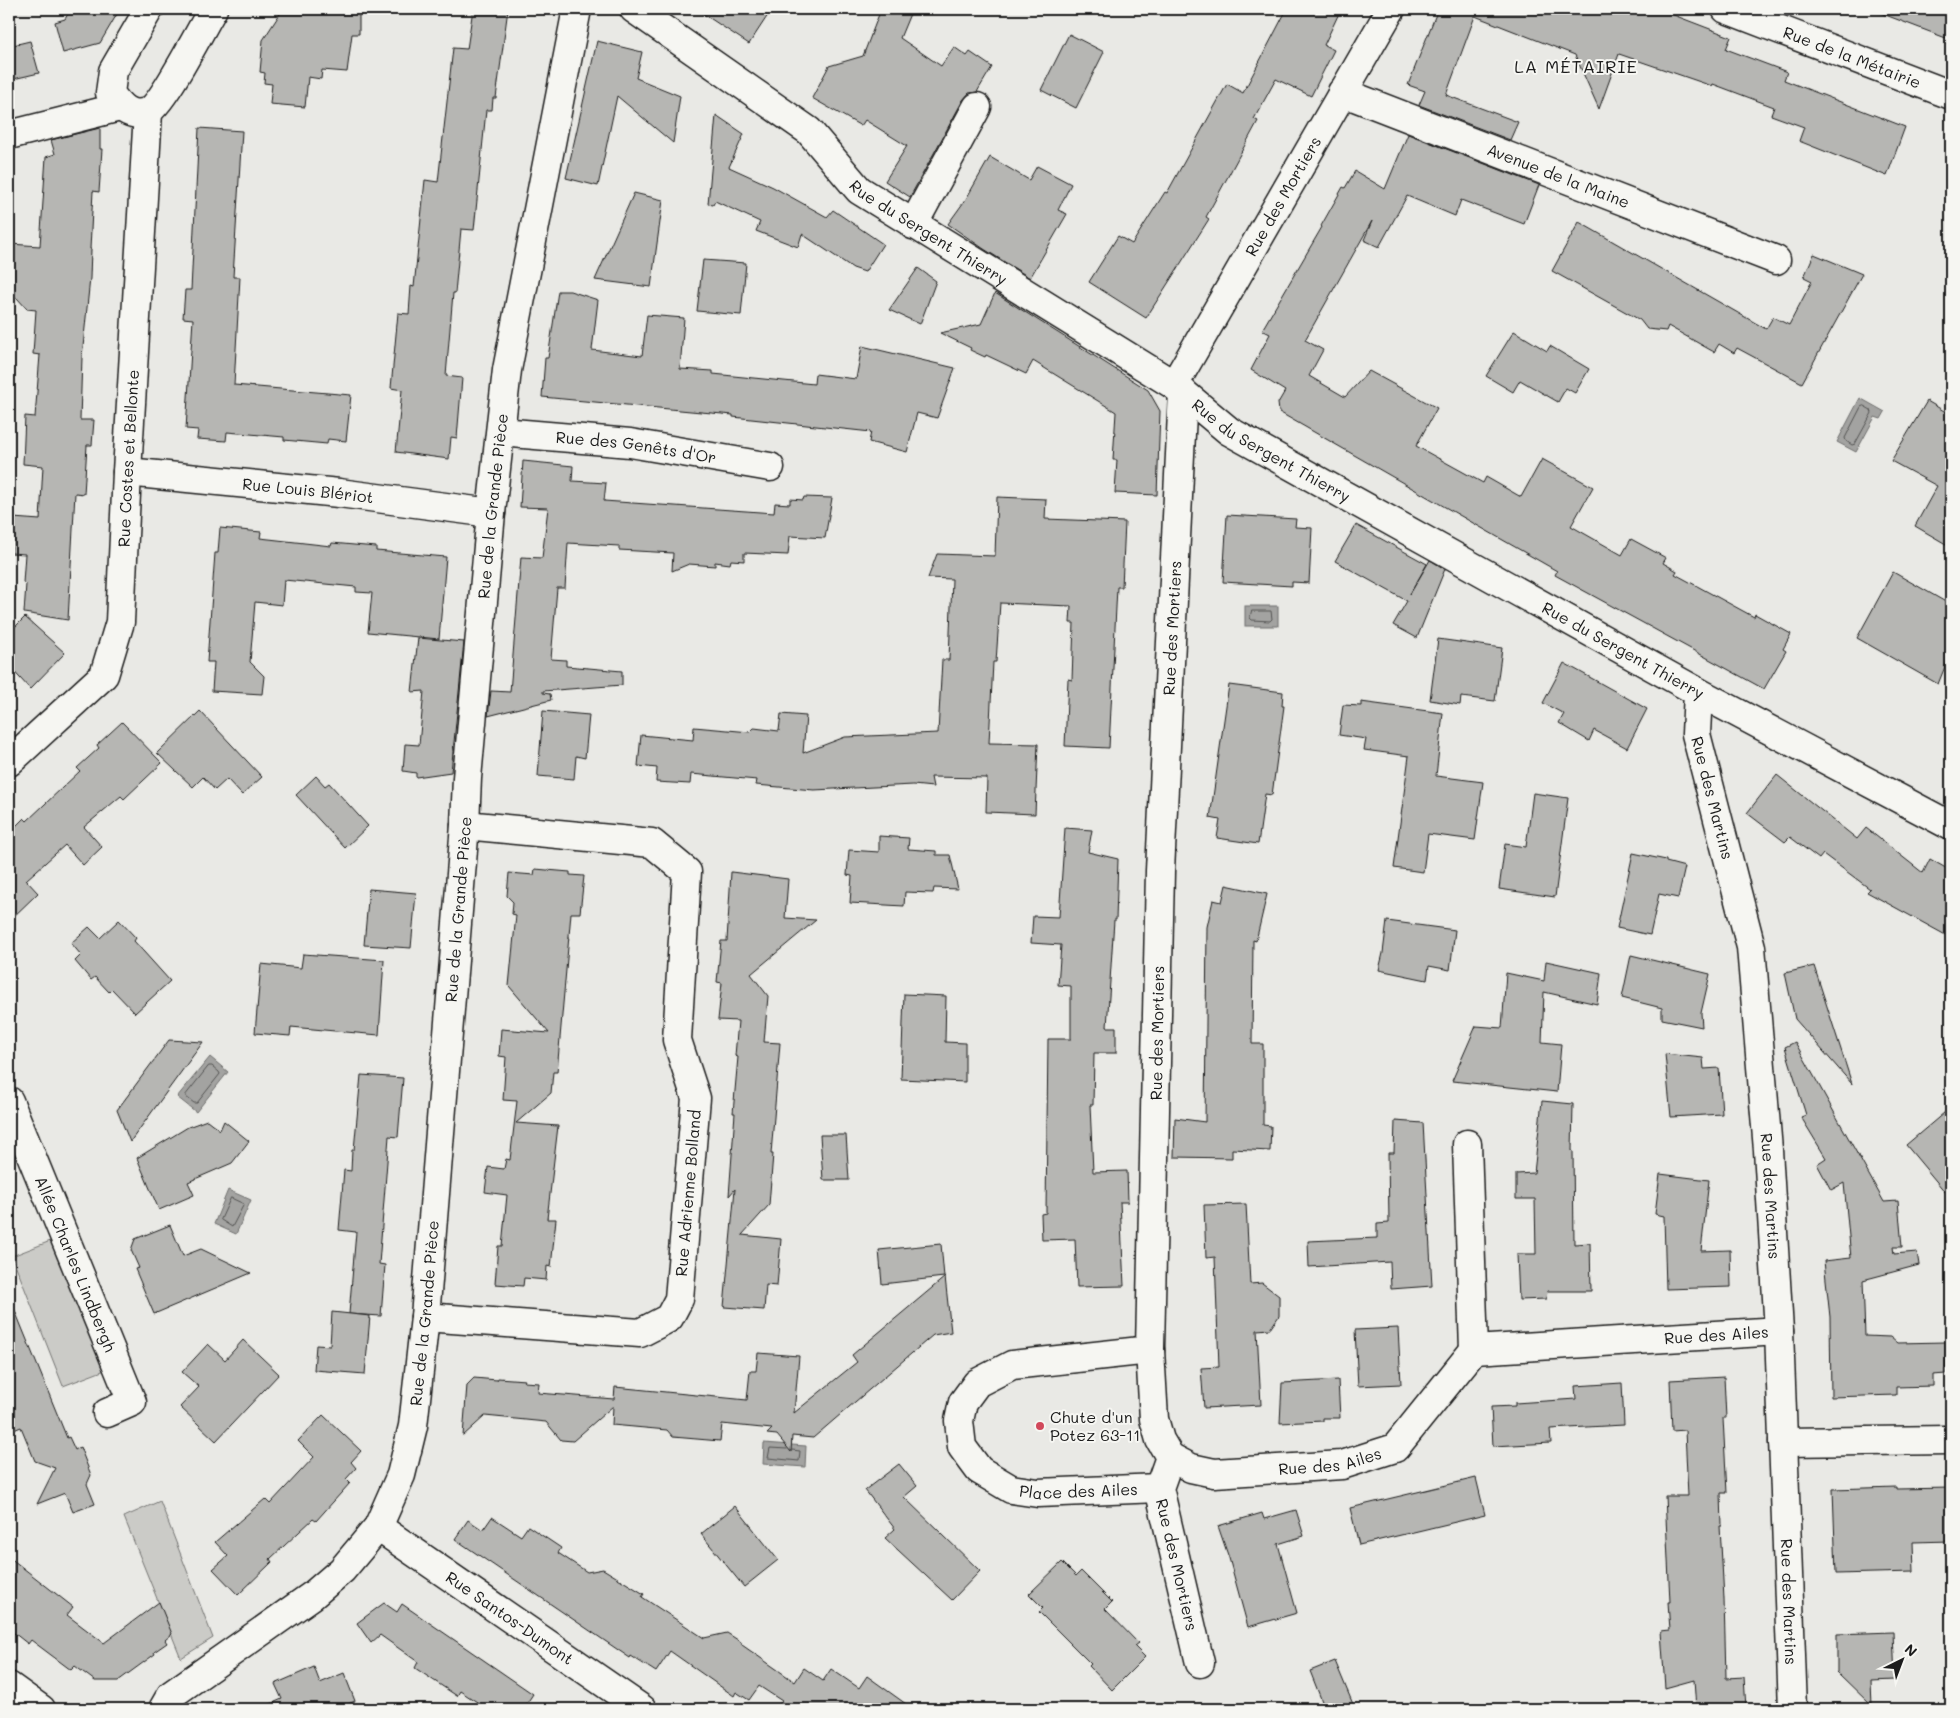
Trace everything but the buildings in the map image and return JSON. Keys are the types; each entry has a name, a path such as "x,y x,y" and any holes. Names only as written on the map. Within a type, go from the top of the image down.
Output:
{"street":[{"path":"149,9 113,71 110,93 120,107 132,114 148,112 161,99 213,9"},
{"name":"Rue de la Grande Pièce","path":"163,1709 172,1695 313,1595 335,1576 378,1527 401,1475 413,1426 425,1317 465,825 467,778 491,513 507,370 576,9"},
{"name":"Rue du Sergent Thierry","path":"634,9 809,131 859,190 1178,389 1229,431 1698,692 1951,826"},
{"name":"Rue des Mortiers","path":"1200,1663 1159,1488 1170,1456 1160,1440 1154,1419 1150,1350 1160,871 1178,389 1342,92 1391,9"},
{"name":"Rue de la Métairie","path":"1726,9 1951,95"},
{"name":"Avenue de la Maine","path":"1342,92 1776,260"},
{"path":"9,135 120,107"},
{"path":"913,225 977,108"},
{"name":"Rue Costes et Bellonte","path":"9,762 104,675 120,622 148,112"},
{"name":"Rue des Genêts d'Or","path":"501,432 630,443 770,467"},
{"name":"Rue Louis Blériot","path":"127,472 339,494 491,513"},
{"name":"Rue des Martins","path":"1698,692 1696,734 1751,947 1768,1150 1779,1330 1793,1709"},
{"name":"Rue Adrienne Bolland","path":"425,1317 640,1333 669,1318 680,1299 696,1098 677,1040 687,872 652,843 465,825"},
{"name":"Allée Charles Lindbergh","path":"9,1101 132,1402 106,1414"},
{"path":"1467,1144 1474,1350"},
{"name":"Rue des Ailes","path":"1170,1456 1191,1468 1214,1472 1342,1465 1395,1448 1474,1350 1779,1330"},
{"name":"Place des Ailes","path":"1150,1350 1012,1365 977,1383 963,1402 959,1421 962,1447 979,1470 1011,1489 1038,1493 1159,1488"},
{"path":"1783,1442 1951,1440"},
{"name":"Rue Santos-Dumont","path":"378,1527 642,1709"},
{"path":"9,1686 41,1709"}],"shaded area":[{"path":"53,1240 105,1370 63,1386 12,1256"},
{"path":"160,1501 213,1638 181,1658 124,1517"}],"water":[{"path":"1860,398 1885,412 1881,419 1875,417 1856,452 1837,442"},
{"path":"1245,606 1278,606 1278,626 1245,626"},
{"path":"210,1057 228,1072 196,1112 177,1097"},
{"path":"228,1190 251,1200 236,1234 214,1224"},
{"path":"764,1443 806,1446 805,1467 763,1464"}],"place":[{"name":"Chute d'un Potez 63-11","path":"1040,1426"}],"district":[{"name":"LA MÉTAIRIE","path":"1576,67"}]}
